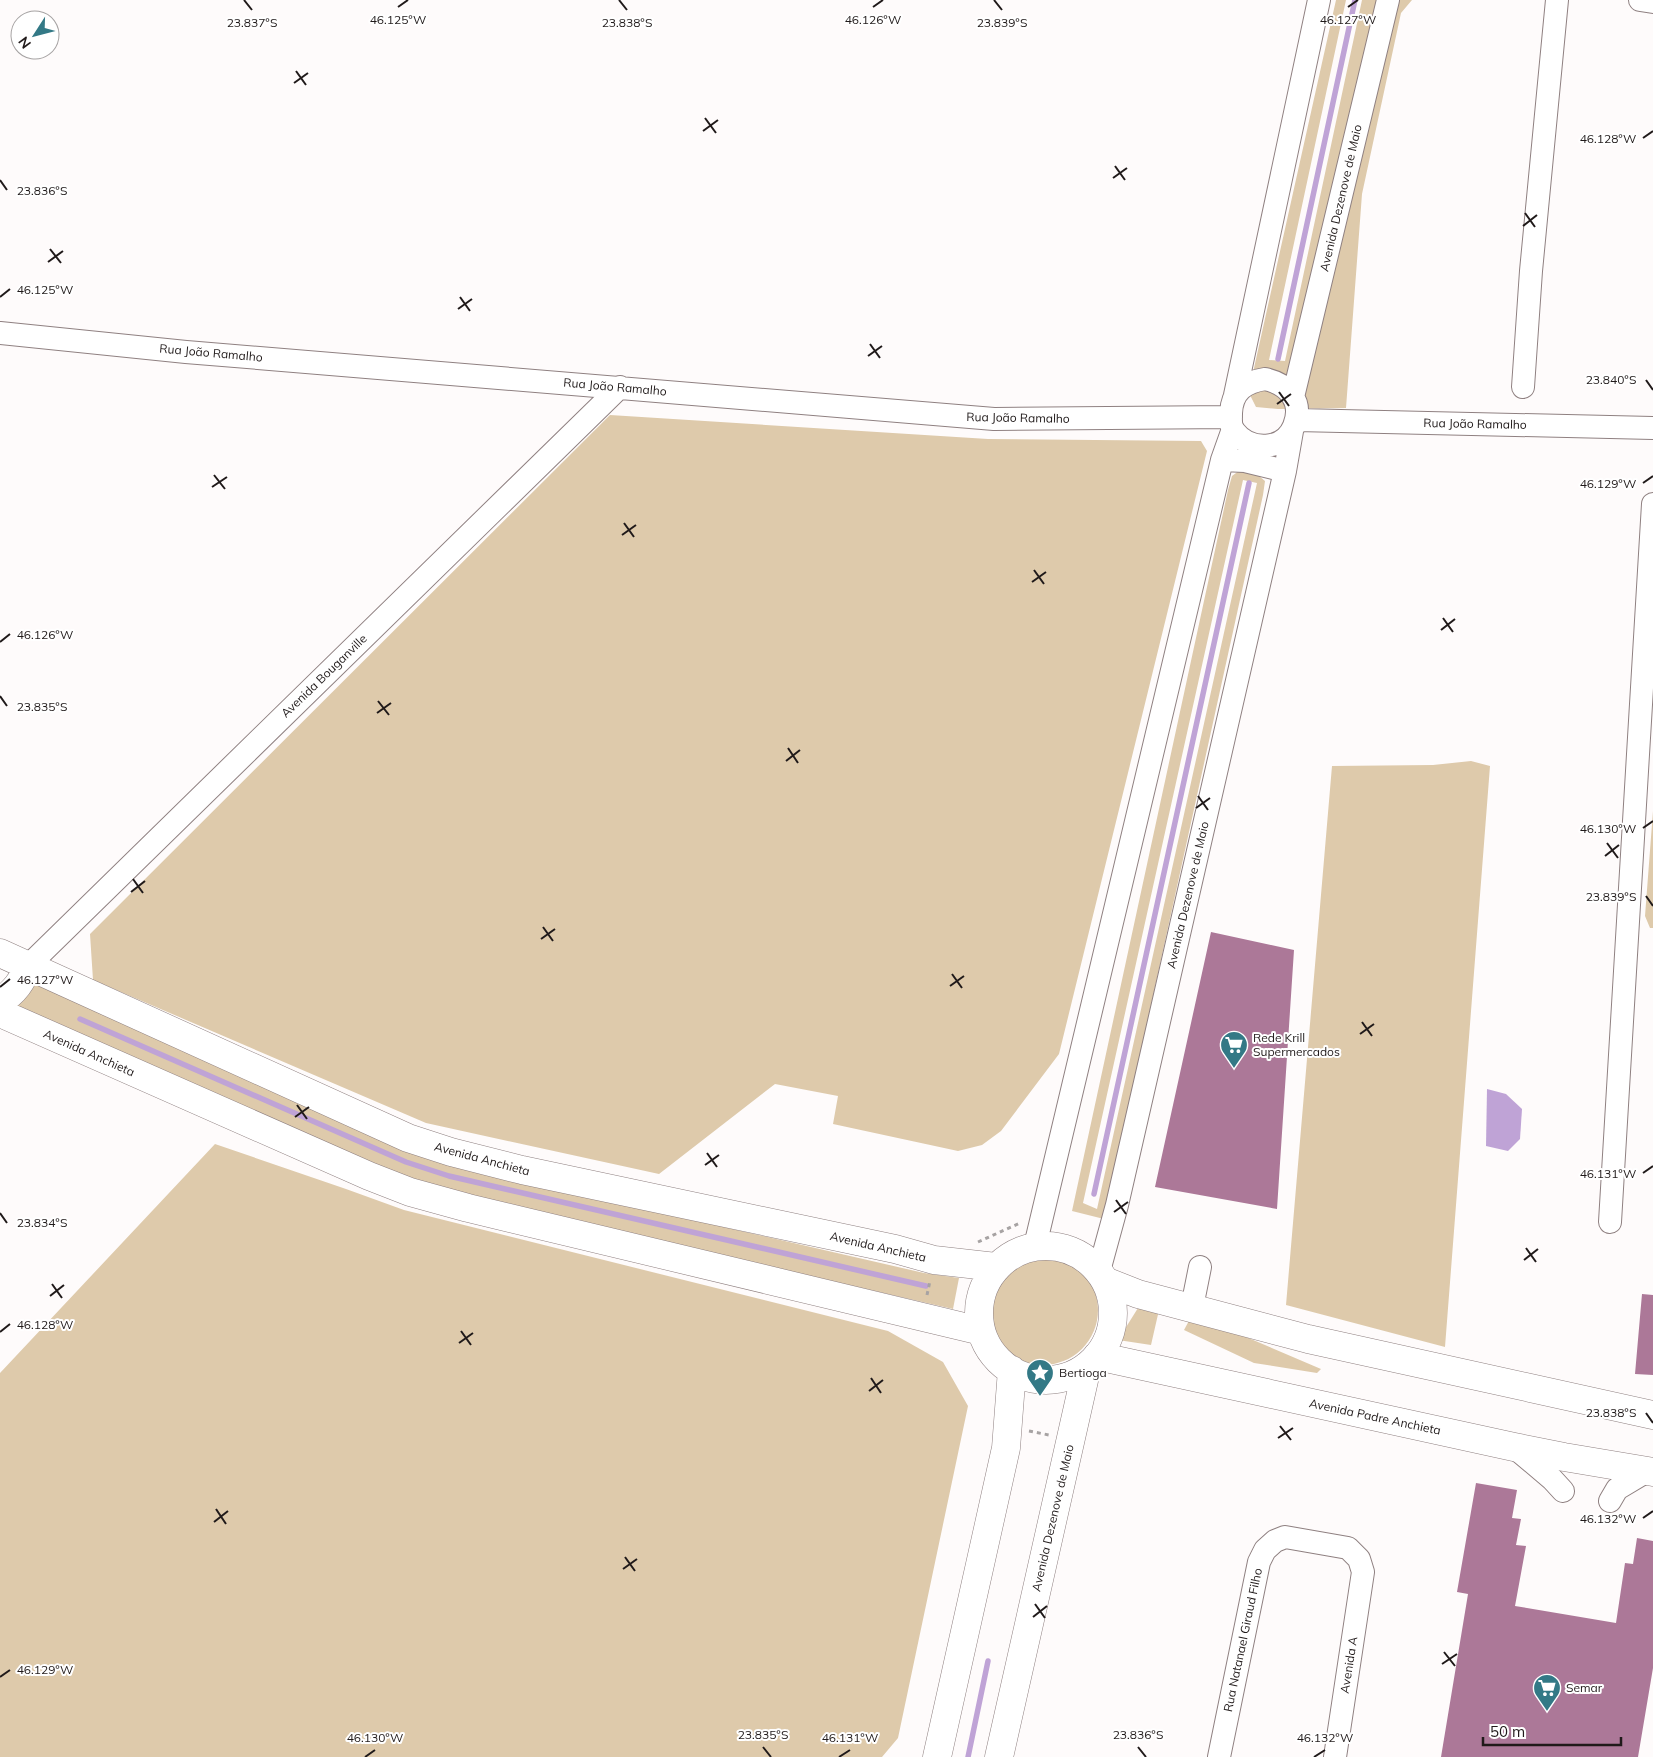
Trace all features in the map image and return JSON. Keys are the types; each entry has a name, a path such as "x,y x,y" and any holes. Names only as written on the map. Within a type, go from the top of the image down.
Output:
{"main road":[{"name":"Avenida Anchieta","path":"0,953 408,1138 442,1149 522,1170 895,1249 934,1260 996,1267"},
{"path":"0,1001 15,990 22,980 28,965"},
{"name":"Avenida Anchieta","path":"0,1013 325,1157 410,1192 468,1208 982,1330"},
{"path":"1102,1276 1112,1300 1113,1320 1108,1339 1092,1361 1073,1375 1058,1379 1042,1380 1026,1377 998,1360 988,1346 982,1330 979,1308 984,1286 996,1267 1014,1254 1036,1246 1053,1246 1070,1250 1086,1259 1102,1276 1138,1294 1308,1339 1653,1415"},
{"name":"Avenida Padre Anchieta","path":"1092,1361 1564,1457 1650,1471"},
{"name":"Avenida Dezenove de Maio","path":"1000,1757 1092,1361"},
{"path":"937,1757 1006,1448 1012,1370"}],"street":[{"path":"1036,1246 1232,423 1231,406 1235,395 1319,0"},
{"name":"Avenida Dezenove de Maio","path":"1293,397 1388,0"},
{"path":"1523,387 1531,271 1557,0"},
{"path":"1640,0 1653,2"},
{"name":"Rua João Ramalho","path":"0,334 994,420 1232,423"},
{"path":"1232,423 1251,444 1274,445 1285,439 1294,425 1297,408 1293,397 1286,388 1276,382 1265,379 1248,383 1235,395"},
{"name":"Avenida Bouganville","path":"28,965 620,387"},
{"name":"Avenida Dezenove de Maio","path":"1102,1276 1294,425"},
{"name":"Rua João Ramalho","path":"1294,425 1653,428"},
{"path":"1222,460 1253,463 1285,471"},
{"path":"1610,1222 1653,504"},
{"path":"1192,1307 1200,1267"},
{"path":"1514,1447 1552,1478 1563,1491"},
{"path":"1610,1501 1617,1489 1650,1471"},
{"name":"Rua Natanael Giraud Filho","path":"1219,1757 1258,1562 1265,1550 1275,1541 1285,1537 1348,1548 1359,1558 1363,1572"},
{"name":"Avenida A","path":"1335,1757 1363,1572"}],"shaded area":[{"path":"1336,0 1346,0 1269,360 1285,361 1362,0 1412,0 1401,13 1362,194 1346,408 1278,409 1256,407 1251,397 1252,377"},
{"path":"610,415 988,439 1201,441 1207,451 1059,1054 1001,1131 982,1145 958,1151 833,1124 838,1096 775,1084 659,1174 426,1123 93,980 90,934"},
{"path":"1240,470 1259,476 1265,481 1263,495 1104,1219 1072,1211 1232,476","holes":["1243,480 1257,483 1097,1209 1083,1203"]},
{"path":"1471,761 1490,766 1445,1347 1286,1305 1332,766 1433,765"},
{"path":"1653,811 1653,928 1650,928 1645,916"},
{"path":"28,979 463,1167 924,1273 959,1278 953,1309 465,1197 413,1181 12,1004"},
{"path":"1487,1089 1506,1094 1522,1109 1520,1139 1508,1151 1486,1146"},
{"path":"215,1144 404,1210 888,1331 943,1362 968,1406 898,1738 882,1757 0,1757 0,1373"},
{"path":"1043,1255 1054,1256 1064,1260 1082,1271 1093,1289 1097,1299 1097,1321 1093,1331 1082,1349 1064,1360 1054,1364 1043,1365 1032,1364 1022,1360 1004,1349 993,1331 989,1321 988,1310 989,1299 993,1289 1004,1271 1022,1260 1032,1256"},
{"path":"1138,1308 1159,1310 1151,1345 1118,1340"},
{"path":"1191,1317 1232,1331 1321,1369 1317,1373 1254,1363 1184,1330"}],"building":[{"name":"Rede Krill Supermercados","path":"1211,932 1294,950 1277,1209 1155,1187"},
{"path":"1642,1294 1653,1295 1653,1375 1635,1374"},
{"name":"Semar","path":"1476,1483 1517,1490 1512,1518 1521,1519 1516,1545 1526,1546 1515,1606 1616,1623 1625,1563 1633,1564 1637,1538 1653,1541 1653,1668 1638,1757 1441,1757 1468,1594 1457,1592"}],"waterway":[{"path":"1278,359 1355,0"},
{"path":"1094,1194 1249,483"},
{"path":"80,1019 406,1162 449,1176 926,1286"},
{"path":"968,1757 988,1661"}],"place":[{"name":"Rede Krill Supermercados","path":"1234,1069"},
{"name":"Bertioga","path":"1040,1397"},
{"name":"Semar","path":"1547,1712"}]}
